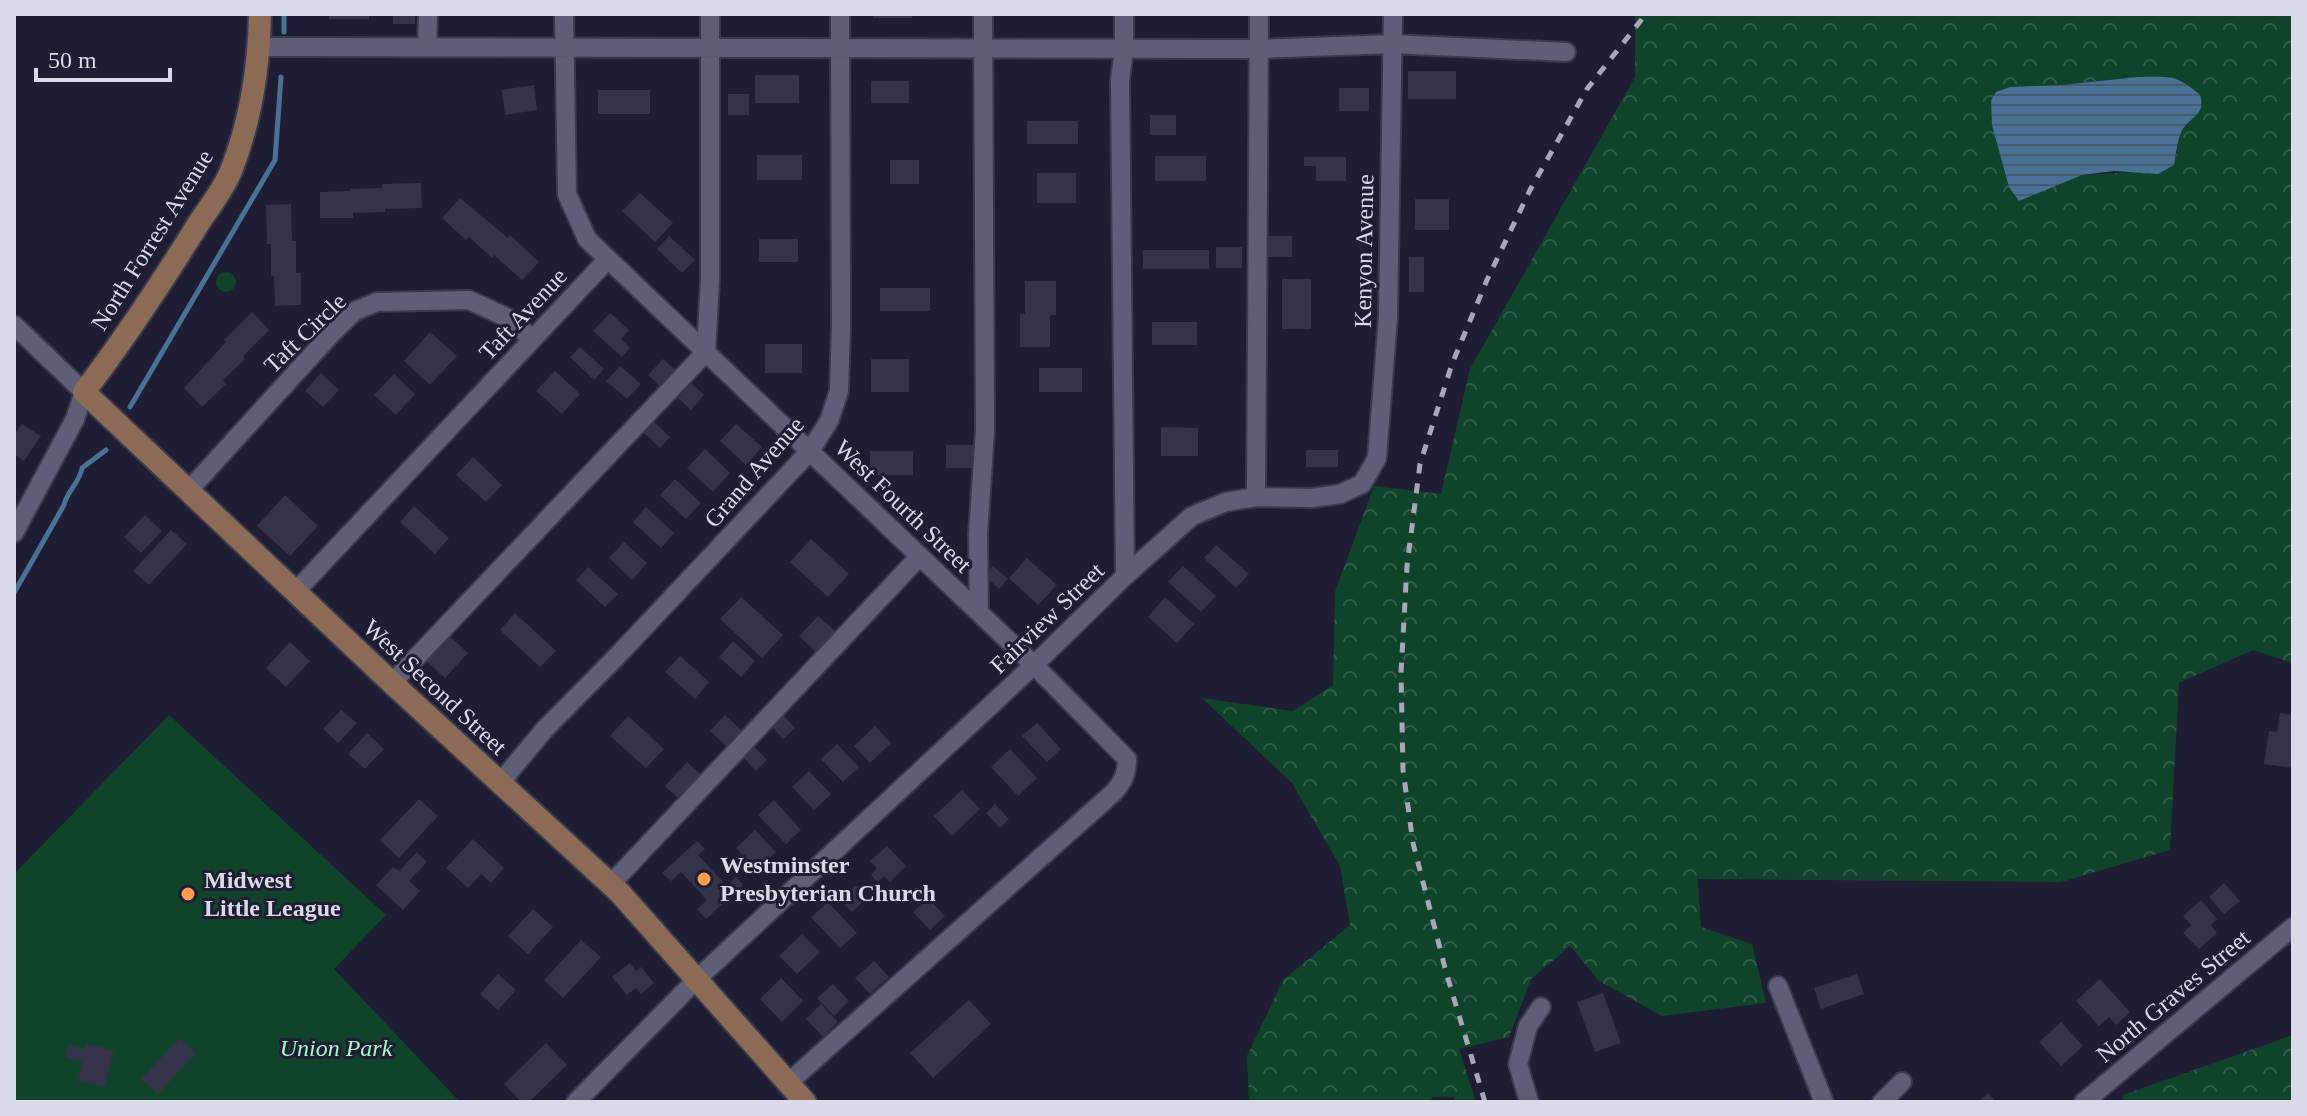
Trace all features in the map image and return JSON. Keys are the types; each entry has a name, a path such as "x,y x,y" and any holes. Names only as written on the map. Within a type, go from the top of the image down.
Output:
{"main road":[{"name":"North Forrest Avenue","path":"84,392 165,277 230,173 248,118 259,47 260,14"},
{"name":"West Second Street","path":"84,392 610,885 805,1102"}],"street":[{"path":"427,47 428,14"},
{"path":"564,14 567,194 587,239 608,259"},
{"path":"392,683 706,352 710,279 710,14"},
{"name":"Grand Avenue","path":"500,783 544,730 810,451 829,421 839,391 841,326 840,14"},
{"path":"979,612 978,534 985,431 983,14"},
{"name":"Fairview Street","path":"581,1101 696,980 1034,665 1125,576 1120,80 1124,14"},
{"path":"1125,576 1192,516 1226,502 1256,497 1259,14"},
{"name":"Kenyon Avenue","path":"1256,497 1312,498 1340,494 1362,484 1377,458 1388,317 1393,14"},
{"path":"259,47 1259,49 1392,44 1566,52"},
{"name":"Taft Avenue","path":"296,591 608,259"},
{"name":"West Fourth Street","path":"608,259 979,612 1127,759 1127,771 1113,793 788,1083"},
{"name":"Taft Circle","path":"189,490 355,311 377,302 469,300 506,317 533,339"},
{"name":"West Second Street","path":"14,325 84,392"},
{"path":"14,533 19,510 75,419 84,392"},
{"path":"610,885 920,556"},
{"name":"North Graves Street","path":"2084,1102 2293,927"},
{"path":"1778,986 1824,1102"},
{"path":"1529,1102 1518,1064 1528,1026 1541,1007"},
{"path":"1882,1102 1902,1082"}],"green space":[{"path":"1635,14 2293,14 2293,663 2253,650 2179,683 2170,850 2061,882 1698,879 1701,927 1752,944 1766,1003 1662,1016 1599,981 1570,946 1531,979 1509,1037 1459,1049 1476,1102 1455,1102 1454,1097 1433,1097 1429,1102 1249,1102 1247,1056 1283,980 1350,925 1340,866 1292,783 1202,698 1293,711 1333,685 1335,592 1374,486 1441,494 1470,369 1635,77","holes":["2169,77 2181,130 2174,165 2134,172 2082,175 2019,201 1992,125 2061,85"]},
{"path":"226,272 233,275 236,282 233,289 226,292 219,289 216,282 219,275"},
{"name":"Midwest Little League","path":"169,715 386,915 334,969 460,1102 14,1102 14,874"},
{"path":"2293,1035 2293,1102 2122,1102 2123,1095"}],"water":[{"path":"2138,77 2172,78 2185,83 2200,95 2201,108 2181,133 2174,165 2158,174 2114,171 2082,175 2019,201 2009,187 1992,125 1991,101 1996,92 2010,87"}],"building":[{"path":"329,14 369,14 369,19 329,19"},
{"path":"393,14 415,14 415,24 393,24"},
{"path":"873,14 912,14 912,18 873,18"},
{"path":"1408,71 1456,71 1456,99 1408,99"},
{"path":"755,75 799,75 799,103 755,103"},
{"path":"871,81 909,81 909,103 871,103"},
{"path":"534,85 537,110 505,115 502,90"},
{"path":"1339,88 1369,88 1369,111 1339,111"},
{"path":"598,90 650,90 650,114 598,114"},
{"path":"728,94 749,94 749,115 728,115"},
{"path":"1150,115 1176,115 1176,135 1150,135"},
{"path":"1027,121 1078,121 1078,144 1027,144"},
{"path":"757,155 802,155 802,180 757,180"},
{"path":"1155,156 1206,156 1206,181 1155,181"},
{"path":"1304,157 1346,157 1346,181 1316,181 1316,166 1304,166"},
{"path":"890,160 919,160 919,184 890,184"},
{"path":"1037,173 1076,173 1076,203 1037,203"},
{"path":"421,183 422,208 353,213 353,218 320,218 320,192 382,188 382,184"},
{"path":"640,193 673,223 655,242 622,211"},
{"path":"460,198 508,238 510,235 539,262 522,280 469,237 466,240 442,218"},
{"path":"1415,199 1449,199 1449,230 1415,230"},
{"path":"291,204 296,273 301,273 301,305 275,306 271,244 267,244 266,205"},
{"path":"669,236 695,260 682,273 657,249"},
{"path":"1266,236 1292,236 1292,257 1266,257"},
{"path":"759,239 798,239 798,262 759,262"},
{"path":"1216,247 1242,247 1242,268 1216,268"},
{"path":"1143,250 1209,250 1209,269 1143,269"},
{"path":"1409,257 1424,257 1424,292 1409,292"},
{"path":"1282,279 1311,279 1311,329 1282,329"},
{"path":"1025,281 1056,281 1056,315 1050,315 1050,347 1020,347 1020,314 1025,314"},
{"path":"880,288 930,288 930,311 880,311"},
{"path":"252,312 269,330 223,380 226,384 202,407 184,388"},
{"path":"610,313 629,330 621,339 630,348 622,357 593,331"},
{"path":"1152,322 1197,322 1197,345 1152,345"},
{"path":"430,332 457,356 430,385 404,361"},
{"path":"765,344 802,344 802,373 765,373"},
{"path":"580,347 604,369 594,380 570,357"},
{"path":"663,359 680,374 665,390 648,375"},
{"path":"871,359 909,359 909,392 871,392"},
{"path":"620,366 641,384 627,399 606,381"},
{"path":"1039,368 1082,368 1082,392 1039,392"},
{"path":"555,371 580,394 562,414 536,391"},
{"path":"321,373 339,390 323,407 305,391"},
{"path":"394,374 415,394 396,415 374,395"},
{"path":"691,383 704,395 691,410 678,398"},
{"path":"653,421 670,437 660,448 643,432"},
{"path":"22,424 41,436 24,461 14,454 14,435"},
{"path":"736,424 762,447 746,465 720,441"},
{"path":"1161,427 1198,428 1198,456 1161,456"},
{"path":"946,445 974,445 974,468 946,468"},
{"path":"705,449 730,473 713,492 687,468"},
{"path":"1306,450 1338,450 1338,467 1306,467"},
{"path":"870,451 913,451 913,475 870,475"},
{"path":"473,457 502,485 486,502 456,475"},
{"path":"675,479 701,503 686,519 660,495"},
{"path":"285,495 318,526 290,556 257,526"},
{"path":"414,506 449,538 435,554 400,522"},
{"path":"646,507 674,533 661,548 633,522"},
{"path":"145,515 162,531 141,553 124,537"},
{"path":"171,530 187,544 149,585 133,571"},
{"path":"811,539 849,574 828,597 790,562"},
{"path":"624,542 647,563 632,580 609,558"},
{"path":"1216,545 1249,574 1236,588 1204,558"},
{"path":"1027,558 1057,585 1038,605 1009,578"},
{"path":"993,566 1008,579 999,589 984,575"},
{"path":"1183,566 1216,596 1201,612 1168,582"},
{"path":"588,567 618,594 605,607 576,580"},
{"path":"741,597 783,635 762,658 720,619"},
{"path":"1165,597 1194,624 1177,643 1148,617"},
{"path":"515,613 556,651 540,667 500,630"},
{"path":"818,616 835,631 816,652 799,636"},
{"path":"448,635 468,653 445,678 425,660"},
{"path":"733,641 755,661 741,677 719,657"},
{"path":"290,642 310,661 286,687 266,668"},
{"path":"680,656 709,682 695,699 665,672"},
{"path":"341,710 357,723 338,743 323,729"},
{"path":"2280,713 2293,715 2293,768 2264,764 2269,731 2277,732"},
{"path":"725,715 741,730 726,746 710,731"},
{"path":"628,716 664,749 646,768 610,736"},
{"path":"784,716 795,728 783,739 772,727"},
{"path":"1037,723 1061,749 1047,762 1022,736"},
{"path":"875,726 891,743 870,763 854,746"},
{"path":"367,733 384,749 365,769 348,754"},
{"path":"837,744 859,767 843,782 821,759"},
{"path":"753,745 767,760 756,771 742,756"},
{"path":"1010,749 1037,778 1018,796 991,767"},
{"path":"687,762 703,776 680,800 665,786"},
{"path":"809,771 831,794 814,810 792,787"},
{"path":"962,790 980,809 952,836 934,816"},
{"path":"419,799 438,816 399,858 380,840"},
{"path":"774,800 801,830 786,844 758,815"},
{"path":"995,804 1009,819 1000,828 986,813"},
{"path":"755,830 776,852 757,870 736,848"},
{"path":"473,839 504,868 491,883 481,874 468,888 446,868"},
{"name":"Westminster Presbyterian Church","path":"697,841 705,849 698,855 727,886 736,877 743,885 706,919 697,909 707,900 681,872 671,881 662,873"},
{"path":"887,846 906,866 890,882 884,876 878,882 871,875 877,868 870,861"},
{"path":"417,852 427,862 409,881 420,891 403,910 376,885 393,867 399,871"},
{"path":"2224,883 2240,901 2224,914 2209,897"},
{"path":"856,885 868,897 852,912 840,900"},
{"path":"928,898 945,916 930,930 913,912"},
{"path":"2201,900 2217,919 2211,925 2217,933 2199,949 2183,933 2191,925 2183,916"},
{"path":"828,902 857,933 840,948 811,917"},
{"path":"533,909 553,927 528,954 508,936"},
{"path":"802,934 820,952 797,974 779,956"},
{"path":"581,940 601,957 563,998 544,980"},
{"path":"874,961 889,977 870,994 855,978"},
{"path":"630,963 636,971 641,967 654,983 641,994 636,988 627,995 612,977"},
{"path":"498,974 516,990 498,1010 480,994"},
{"path":"1857,974 1864,994 1821,1009 1814,988"},
{"path":"781,978 803,1001 782,1022 760,999"},
{"path":"2100,979 2130,1012 2116,1025 2109,1017 2099,1026 2076,1001"},
{"path":"833,984 849,1001 834,1016 817,998"},
{"path":"1603,993 1621,1043 1595,1052 1577,1002"},
{"path":"969,1000 991,1024 933,1078 910,1053"},
{"path":"821,1004 838,1022 823,1037 806,1019"},
{"path":"2061,1022 2083,1046 2061,1066 2039,1042"},
{"path":"180,1038 196,1053 158,1094 141,1079"},
{"path":"546,1043 567,1065 529,1102 521,1102 504,1084"},
{"path":"87,1044 114,1050 105,1087 78,1080 82,1062 65,1058 68,1045 85,1049"},
{"path":"1988,1093 1996,1102 1978,1102"}],"waterway":[{"path":"284,14 284,32"},
{"path":"130,407 275,160 281,77"},
{"path":"14,593 82,468 106,450"}],"railway":[{"path":"1485,1102 1446,972 1413,843 1403,770 1401,673 1407,566 1420,464 1452,364 1487,280 1530,190 1587,89 1646,14"}],"place":[{"name":"Westminster Presbyterian Church","path":"704,879"},
{"name":"Midwest Little League","path":"188,894"}],"park label":[{"name":"Union Park","path":"336,1048"}]}
